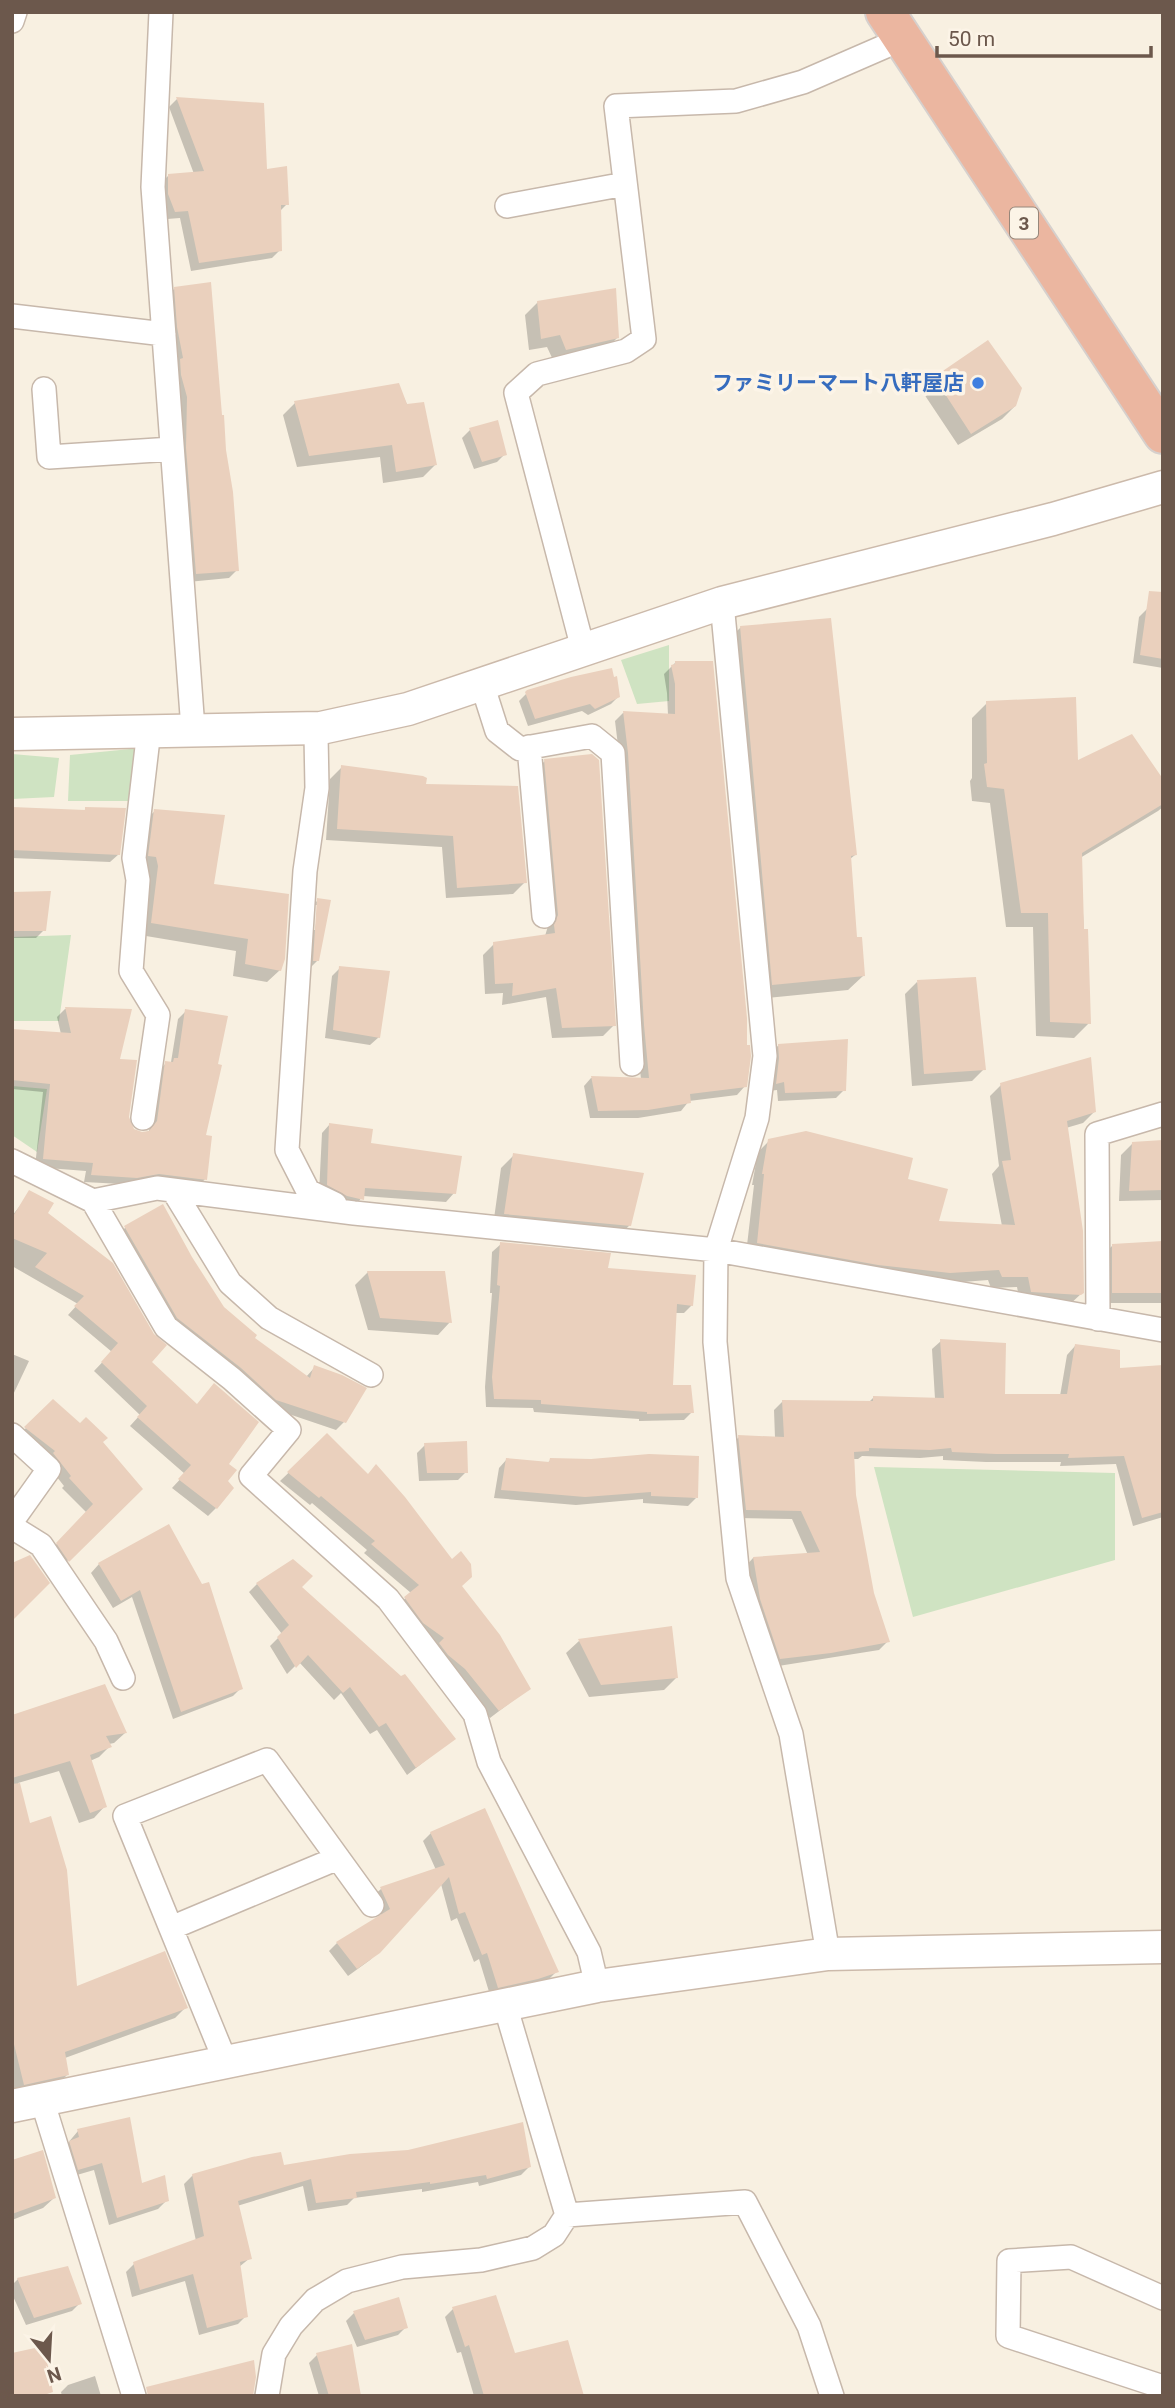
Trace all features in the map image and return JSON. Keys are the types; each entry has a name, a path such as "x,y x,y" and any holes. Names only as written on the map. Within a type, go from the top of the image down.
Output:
{"highway":[{"name":"3","path":"894,26 1163,434"}],"street":[{"path":"12,21 16,12"},
{"path":"161,12 153,187 192,729"},
{"path":"583,649 516,393 537,374 626,351 644,339 616,106 736,101 803,82 894,26"},
{"path":"507,206 625,184"},
{"path":"12,316 164,334"},
{"path":"44,389 49,457 172,449"},
{"path":"12,734 321,728 408,709 722,603 1053,519 1163,487"},
{"path":"722,603 765,1056 757,1118 716,1250 715,1342 738,1578 791,1734 828,1954"},
{"path":"482,684 497,731 520,749 593,736 613,752 632,1064"},
{"path":"321,728 316,734 317,788 305,871 287,1150 307,1192 354,1213"},
{"path":"143,1118 158,1015 131,971 138,880 134,858 149,730"},
{"path":"529,747 544,916"},
{"path":"1098,1319 1097,1134 1163,1114"},
{"path":"12,1161 93,1201 166,1327 232,1379 289,1430 251,1476 388,1599 474,1714 489,1762 589,1952 597,1986"},
{"path":"93,1201 157,1188 354,1213 716,1250 1163,1330"},
{"path":"173,1190 230,1283 269,1318 371,1375"},
{"path":"12,1435 49,1469 12,1521"},
{"path":"12,1527 41,1545 106,1641 123,1678"},
{"path":"226,2063 125,1816 267,1760 372,1905"},
{"path":"171,1928 338,1858"},
{"path":"134,2396 27,2103 597,1986 828,1954 1163,1947"},
{"path":"267,2396 274,2354 291,2326 315,2300 347,2281 402,2267 481,2260 533,2248 554,2235 566,2215 505,2005"},
{"path":"566,2215 745,2202 809,2326 832,2396"},
{"path":"1160,2290 1070,2257 1009,2261 1008,2336 1163,2387"}],"green space":[{"path":"669,645 669,701 637,704 621,660"},
{"path":"140,748 133,801 68,801 70,755"},
{"path":"12,754 59,758 54,797 12,799"},
{"path":"71,935 59,1021 12,1021 12,937"},
{"path":"12,1086 47,1089 37,1152 12,1135"},
{"path":"874,1467 1115,1473 1115,1560 913,1617"}],"building":[{"path":"176,97 264,103 267,169 287,166 289,205 281,205 282,251 199,263 188,211 175,212 168,194 168,174 204,171"},
{"path":"211,282 239,571 196,574 186,448 187,397 181,375 180,359 183,358 174,287"},
{"path":"616,288 619,338 566,350 560,335 541,339 537,301"},
{"name":"ファミリーマート八軒屋店","path":"988,340 1022,388 1016,406 971,434 934,377"},
{"path":"399,383 407,404 424,402 437,465 396,472 392,445 309,456 294,401"},
{"path":"498,420 507,455 482,462 469,428"},
{"path":"1149,591 1163,592 1163,659 1140,655"},
{"path":"831,618 857,855 851,856 857,937 862,937 865,976 772,985 740,626"},
{"path":"675,661 713,661 747,1018 747,1045 750,1045 751,1056 747,1087 690,1094 691,1103 648,1110 598,1111 591,1076 649,1078 623,711 675,714 675,684 671,665 675,664"},
{"path":"612,668 614,677 617,676 620,697 595,709 590,704 535,719 525,692 527,690"},
{"path":"1076,697 1078,760 1132,734 1163,779 1163,804 1082,853 1091,1024 1050,1022 1048,913 1021,913 1004,789 987,787 984,764 987,763 986,701"},
{"path":"592,754 599,760 616,1026 562,1028 556,988 512,996 513,983 495,984 493,942 555,933 554,925 558,915 544,759"},
{"path":"341,765 423,776 427,778 426,784 518,786 527,883 457,888 453,836 337,829"},
{"path":"12,807 85,810 85,807 126,808 120,855 12,850"},
{"path":"154,809 225,815 214,884 289,894 285,959 281,971 245,964 248,939 151,923 158,866 156,857 148,856"},
{"path":"51,891 46,931 12,931 12,892"},
{"path":"317,898 331,900 319,961 313,961"},
{"path":"339,966 390,971 380,1038 333,1030"},
{"path":"976,977 986,1070 924,1074 917,980"},
{"path":"65,1007 132,1009 120,1059 137,1060 129,1117 134,1129 142,1132 149,1131 157,1121 165,1061 173,1062 174,1058 178,1058 185,1009 228,1016 218,1064 222,1065 206,1135 212,1136 207,1180 159,1174 137,1178 91,1175 93,1163 43,1159 50,1084 12,1080 12,1029 71,1033"},
{"path":"848,1039 846,1091 785,1093 784,1082 776,1084 778,1044"},
{"path":"1091,1057 1096,1112 1067,1121 1083,1231 1084,1293 1081,1295 1031,1292 1028,1277 1002,1277 999,1270 950,1273 878,1265 757,1243 762,1174 768,1139 806,1131 913,1158 908,1179 948,1189 939,1221 1015,1225 1002,1161 1011,1160 1000,1083"},
{"path":"329,1123 373,1129 371,1143 462,1156 456,1194 365,1188 364,1200 347,1196 327,1185"},
{"path":"1163,1140 1163,1190 1129,1191 1132,1142"},
{"path":"513,1153 644,1173 631,1226 504,1214"},
{"path":"29,1190 54,1203 48,1213 113,1263 154,1334 167,1345 152,1362 197,1404 214,1383 259,1422 229,1464 237,1470 228,1481 234,1488 217,1509 178,1479 191,1465 137,1417 147,1406 101,1362 118,1343 74,1306 84,1296 35,1267 47,1253 12,1238 12,1218"},
{"path":"163,1204 224,1307 257,1335 255,1338 310,1378 314,1365 367,1388 346,1423 276,1400 241,1368 177,1318 124,1226"},
{"path":"1163,1241 1163,1293 1112,1293 1112,1244"},
{"path":"500,1242 611,1253 608,1268 696,1275 693,1306 677,1304 673,1385 691,1385 694,1413 647,1414 541,1404 541,1400 494,1399 492,1377 500,1286 497,1285"},
{"path":"367,1271 445,1271 452,1323 380,1318"},
{"path":"940,1339 1006,1343 1005,1394 1067,1394 1075,1344 1120,1350 1120,1368 1163,1365 1163,1512 1142,1518 1124,1456 1068,1458 1069,1454 952,1452 951,1448 869,1448 869,1451 854,1452 856,1495 874,1593 890,1642 780,1659 760,1599 753,1557 820,1552 801,1511 746,1510 738,1435 784,1437 782,1400 873,1401 873,1396 944,1398"},
{"path":"53,1399 80,1423 86,1417 108,1438 103,1442 143,1489 69,1562 56,1543 93,1504 69,1478 71,1476 53,1453 55,1451 24,1427"},
{"path":"327,1433 368,1474 376,1464 452,1559 461,1551 471,1564 472,1577 462,1586 500,1635 531,1689 499,1711 465,1669 448,1655 439,1643 444,1638 423,1623 404,1597 419,1585 371,1544 375,1541 287,1472"},
{"path":"467,1441 468,1473 427,1473 424,1443"},
{"path":"649,1454 699,1456 698,1498 651,1496 651,1492 585,1497 501,1490 506,1458 549,1462 550,1458 591,1459"},
{"path":"169,1524 202,1584 209,1582 243,1689 181,1712 140,1590 121,1601 98,1563"},
{"path":"30,1555 50,1583 12,1621 12,1563"},
{"path":"293,1559 313,1576 302,1587 401,1676 405,1674 456,1739 416,1768 386,1723 379,1727 350,1687 343,1693 308,1655 296,1668 277,1637 289,1625 256,1583"},
{"path":"672,1626 678,1678 601,1685 578,1639"},
{"path":"105,1684 127,1733 106,1736 112,1747 90,1755 107,1807 90,1813 70,1761 12,1778 12,1715"},
{"path":"20,1783 30,1823 51,1816 67,1870 77,1986 165,1951 188,2008 65,2052 69,2075 24,2085 12,2036 12,1784"},
{"path":"485,1808 559,1972 498,1988 487,1953 482,1955 465,1912 459,1914 449,1877 380,1953 357,1969 336,1942 390,1909 380,1887 445,1865 430,1832"},
{"path":"130,2117 142,2183 165,2175 169,2201 117,2218 102,2163 78,2170 69,2141 79,2137 77,2129"},
{"path":"523,2122 531,2167 487,2179 486,2175 356,2192 357,2198 316,2203 311,2179 238,2201 252,2259 240,2262 248,2317 207,2328 193,2274 140,2290 133,2262 204,2236 192,2174 252,2157 281,2152 284,2165 350,2154 408,2150"},
{"path":"43,2150 56,2198 12,2214 12,2160"},
{"path":"68,2266 82,2304 34,2318 17,2278"},
{"path":"496,2295 515,2353 568,2340 584,2396 484,2396 469,2345 465,2347 452,2307"},
{"path":"399,2297 408,2328 365,2340 353,2311"},
{"path":"352,2344 361,2396 329,2396 316,2353"},
{"path":"44,2346 53,2392 41,2396 12,2396 12,2353"},
{"path":"254,2360 256,2377 253,2396 148,2396 146,2387"}],"place":[{"name":"ファミリーマート八軒屋店","path":"978,383"}]}
